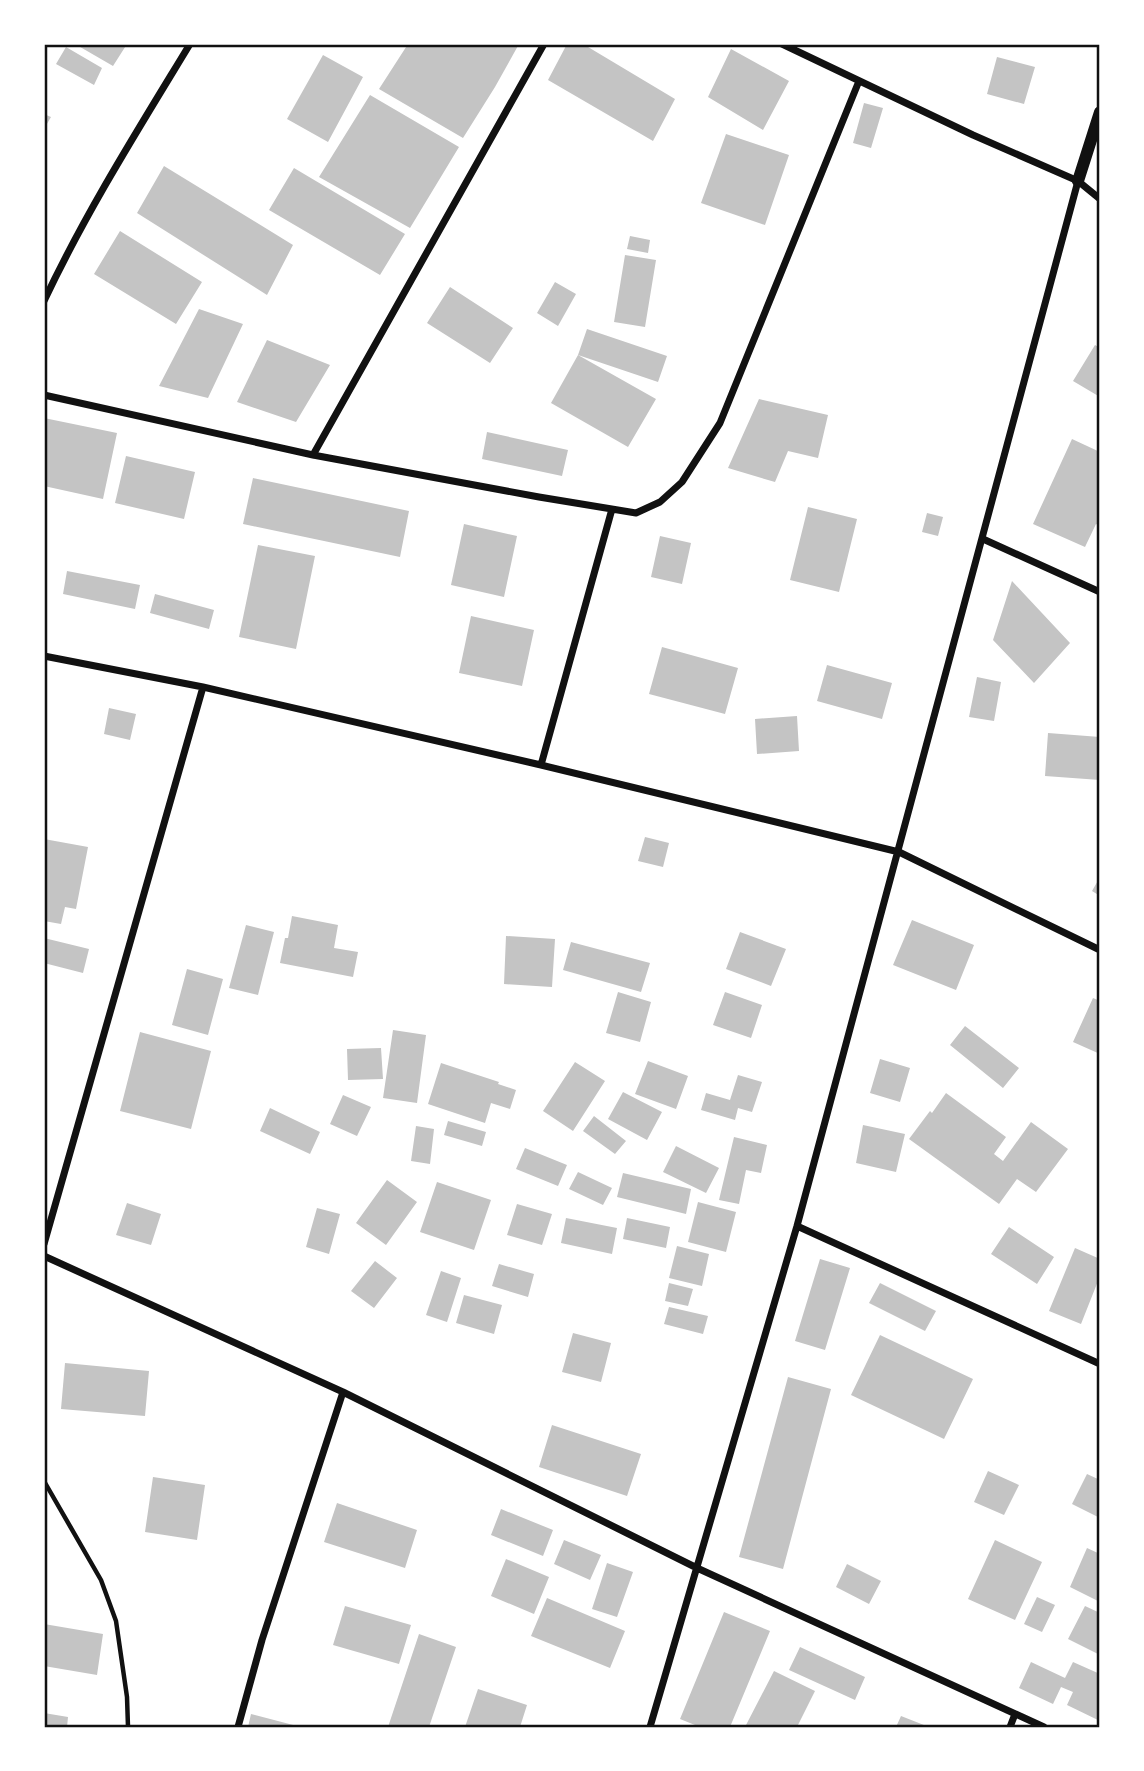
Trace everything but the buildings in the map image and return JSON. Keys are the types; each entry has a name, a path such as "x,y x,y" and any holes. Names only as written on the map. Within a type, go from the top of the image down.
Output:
{"street":[{"path":"44,301 62,263 126,150 190,44"},
{"path":"313,455 544,44"},
{"path":"782,44 973,135 1079,181 1100,199"},
{"path":"44,395 313,455 636,513 660,502 682,482 720,423 859,81"},
{"path":"650,1727 797,1226 1079,181 1100,112"},
{"path":"541,765 612,509"},
{"path":"983,539 1100,592"},
{"path":"44,656 203,687 899,852 1100,950"},
{"path":"44,1244 203,687"},
{"path":"797,1226 1100,1364"},
{"path":"44,1256 343,1392 697,1567 1044,1727"},
{"path":"238,1727 262,1640 343,1392"},
{"path":"1010,1727 1015,1714"}],"path":[{"path":"44,1481 101,1580 116,1621 127,1697 128,1727"}]}
